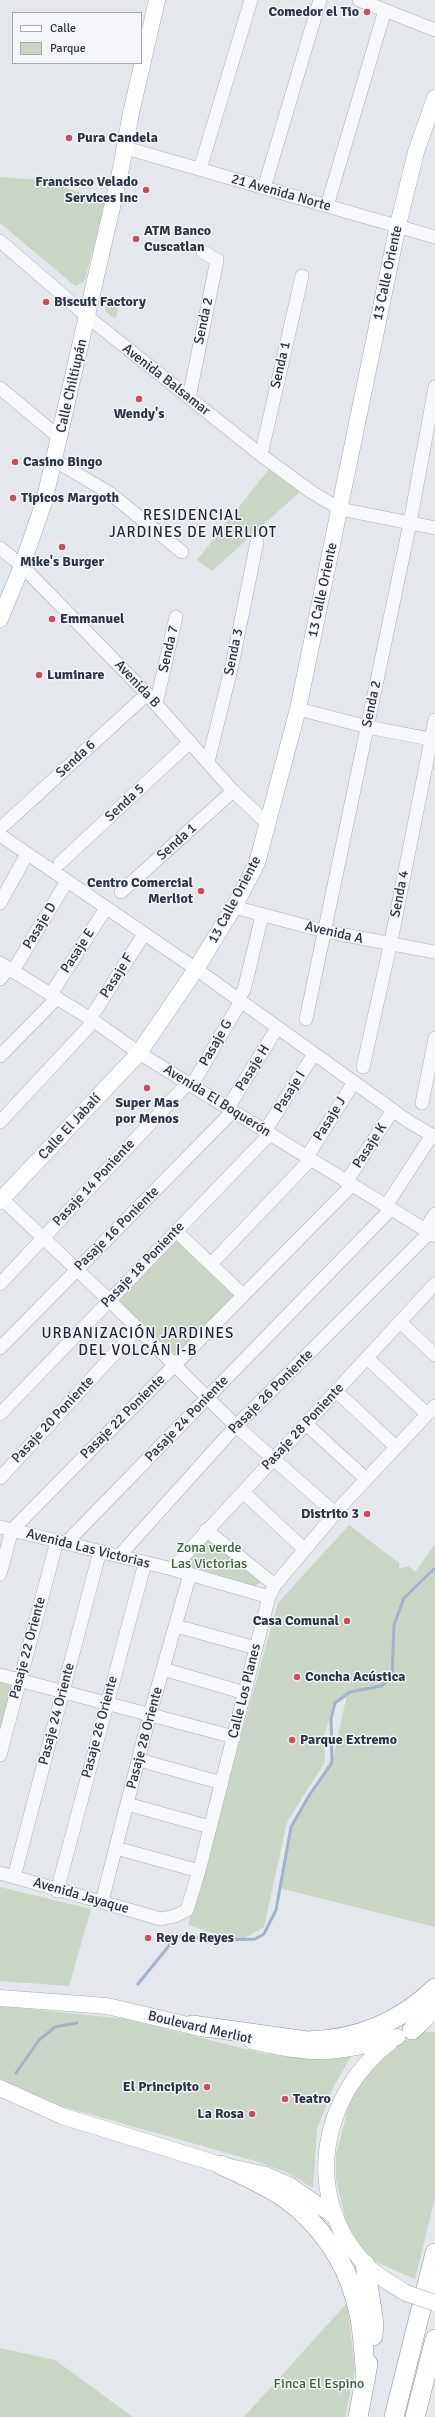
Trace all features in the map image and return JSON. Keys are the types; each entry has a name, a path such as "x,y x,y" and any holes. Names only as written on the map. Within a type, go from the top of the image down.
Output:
{"highway":[{"path":"192,2025 307,2041 326,2040 348,2036 384,2024 402,2015 435,1988"},
{"path":"405,2033 435,2008"},
{"path":"221,2165 266,2187 288,2201 308,2219 330,2246 355,2298 361,2327 366,2376"},
{"path":"394,2417 435,2253"},
{"path":"358,2417 374,2324 365,2264"},
{"path":"415,2417 435,2339"}],"main road":[{"name":"Calle Chiltiupán","path":"0,619 22,566 44,502 88,317 126,148 131,113 157,0"},
{"name":"Calle Chiltiupán","path":"126,148 139,116 167,0"},
{"name":"13 Calle Oriente","path":"139,1053 196,969 234,907 257,863 269,825 298,709 398,225 416,152 435,98"},
{"name":"Calle El Jabalí","path":"1,1200 139,1053"},
{"name":"Boulevard Merliot","path":"0,1998 107,2006 284,2048 311,2052 347,2050 435,2023"},
{"path":"405,2033 375,2053 356,2074 346,2091 333,2121 326,2163 330,2202 334,2216 350,2245 365,2264 406,2293 435,2303"},
{"path":"0,2088 62,2116 221,2165 266,2175 278,2180 334,2216"}],"street":[{"path":"200,169 251,0"},
{"path":"264,188 320,0"},
{"path":"359,0 435,30"},
{"path":"327,206 386,10"},
{"name":"21 Avenida Norte","path":"126,148 398,225 435,237"},
{"name":"Avenida Balsamar","path":"0,241 88,317 261,455 310,491 340,509 435,528"},
{"name":"Senda 2","path":"189,398 217,260 204,252"},
{"name":"Senda 1","path":"261,455 302,276"},
{"name":"Senda 2","path":"306,1019 410,523 435,387"},
{"path":"0,388 60,438"},
{"path":"54,460 111,494 182,552"},
{"name":"Senda 3","path":"208,762 232,665 257,542"},
{"name":"Avenida B","path":"0,548 22,566 152,699 233,791 269,825"},
{"name":"Senda 7","path":"152,699 176,617"},
{"name":"Senda 6","path":"2,830 152,699"},
{"path":"298,709 368,726 433,739"},
{"name":"Senda 4","path":"363,1067 433,739 435,720"},
{"name":"Senda 5","path":"60,863 190,742"},
{"name":"Senda 1","path":"121,892 233,791"},
{"path":"2,830 27,854 196,969 314,1054 434,1136"},
{"path":"0,903 27,854"},
{"name":"Pasaje D","path":"0,979 67,881"},
{"name":"Avenida A","path":"234,907 262,916 390,946 435,952"},
{"name":"Pasaje E","path":"0,1056 54,996 106,908"},
{"name":"Pasaje G","path":"190,1084 244,990 262,916"},
{"name":"Pasaje F","path":"0,1122 92,1020 144,934"},
{"name":"Avenida El Boquerón","path":"8,967 92,1020 139,1053 430,1233"},
{"name":"Pasaje H","path":"230,1109 277,1028"},
{"path":"422,1103 435,1038"},
{"name":"Pasaje I","path":"267,1132 314,1054"},
{"name":"Pasaje J","path":"308,1158 354,1082"},
{"name":"Pasaje 14 Poniente","path":"0,1284 190,1084"},
{"name":"Pasaje 16 Poniente","path":"0,1348 77,1270 230,1109"},
{"name":"Pasaje K","path":"349,1183 394,1110"},
{"name":"Pasaje 18 Poniente","path":"0,1414 176,1231 267,1132"},
{"name":"Pasaje 24 Poniente","path":"62,1542 207,1398 389,1208 434,1136"},
{"path":"211,1264 308,1158"},
{"name":"Pasaje 22 Poniente","path":"6,1529 243,1295 349,1183"},
{"path":"1,1200 109,1300 236,1426 336,1514"},
{"name":"Pasaje 26 Poniente","path":"119,1556 236,1426 430,1233 435,1214"},
{"path":"176,1231 243,1295"},
{"name":"Pasaje 28 Poniente","path":"172,1570 206,1530 435,1284"},
{"path":"400,1322 435,1355"},
{"name":"Pasaje 20 Poniente","path":"0,1478 138,1328"},
{"path":"366,1358 431,1410"},
{"path":"336,1391 396,1447"},
{"name":"Calle Los Planes","path":"161,1919 176,1916 187,1910 199,1871 269,1597 275,1585 366,1480 431,1410"},
{"path":"306,1424 366,1480"},
{"path":"243,1492 304,1550"},
{"path":"0,1574 6,1529"},
{"name":"Avenida Las Victorias","path":"6,1529 190,1574 269,1597"},
{"path":"206,1530 275,1585"},
{"name":"Pasaje 22 Oriente","path":"0,1755 20,1681 62,1542"},
{"name":"Pasaje 24 Oriente","path":"14,1877 100,1551"},
{"name":"Pasaje 26 Oriente","path":"57,1891 144,1563"},
{"name":"Pasaje 28 Oriente","path":"102,1902 150,1714 190,1574"},
{"path":"176,1626 256,1648"},
{"path":"163,1669 245,1693"},
{"path":"0,1675 234,1737"},
{"path":"139,1760 222,1783"},
{"path":"127,1804 210,1827"},
{"path":"116,1848 199,1871"},
{"name":"Avenida Jayaque","path":"0,1873 57,1891 161,1919"}],"green space":[{"path":"0,177 41,180 107,201 84,282 75,286 0,223"},
{"path":"107,301 117,306 118,311 115,319 105,311"},
{"path":"269,469 301,491 212,571 197,560"},
{"path":"177,1237 235,1294 176,1356 117,1299"},
{"path":"349,1525 399,1563 399,1569 409,1566 415,1572 435,1544 435,1927 279,1888 292,1824 334,1754 347,1694 335,1703 324,1735 325,1762 287,1822 264,1927 239,1941 188,1925 278,1603"},
{"name":"Zona verde Las Victorias","path":"208,1534 261,1582 255,1586 181,1564"},
{"path":"0,1680 15,1684 0,1740"},
{"path":"0,1887 91,1909 69,1986 0,1981"},
{"path":"0,2006 126,2019 265,2054 326,2060 351,2056 334,2086 317,2129 313,2188 286,2172 255,2161 61,2106 0,2079"},
{"path":"422,2032 435,2032 435,2198 415,2279 376,2262 360,2246 347,2225 336,2180 336,2155 351,2097 389,2048"},
{"name":"Finca El Espino","path":"347,2303 355,2370 345,2417 244,2417"},
{"path":"0,2348 55,2360 133,2417 0,2417"}],"waterway":[{"path":"138,1984 172,1942 180,1936 223,1940 255,1939 264,1934 276,1910 291,1827 310,1794 332,1763 331,1719 335,1703 350,1692 381,1686 392,1677 394,1625 404,1598 435,1568"},
{"path":"16,2073 39,2040 55,2027 77,2023"}],"place":[{"name":"Comedor el Tio","path":"367,12"},
{"name":"Pura Candela","path":"69,138"},
{"name":"Francisco Velado Services Inc","path":"146,190"},
{"name":"ATM Banco Cuscatlan","path":"136,239"},
{"name":"Biscuit Factory","path":"46,302"},
{"name":"Wendy's","path":"139,399"},
{"name":"Casino Bingo","path":"15,462"},
{"name":"Tipicos Margoth","path":"13,498"},
{"name":"Mike's Burger","path":"62,547"},
{"name":"Emmanuel","path":"52,619"},
{"name":"Luminare","path":"39,675"},
{"name":"Centro Comercial Merliot","path":"201,891"},
{"name":"Super Mas por Menos","path":"147,1088"},
{"name":"Distrito 3","path":"367,1514"},
{"name":"Casa Comunal","path":"347,1621"},
{"name":"Concha Acústica","path":"297,1677"},
{"name":"Parque Extremo","path":"292,1740"},
{"name":"Rey de Reyes","path":"148,1938"},
{"name":"El Principito","path":"207,2087"},
{"name":"Teatro","path":"285,2099"},
{"name":"La Rosa","path":"252,2114"}],"district":[{"name":"RESIDENCIAL JARDINES DE MERLIOT","path":"193,524"},
{"name":"URBANIZACIÓN JARDINES DEL VOLCÁN I-B","path":"138,1342"}]}
